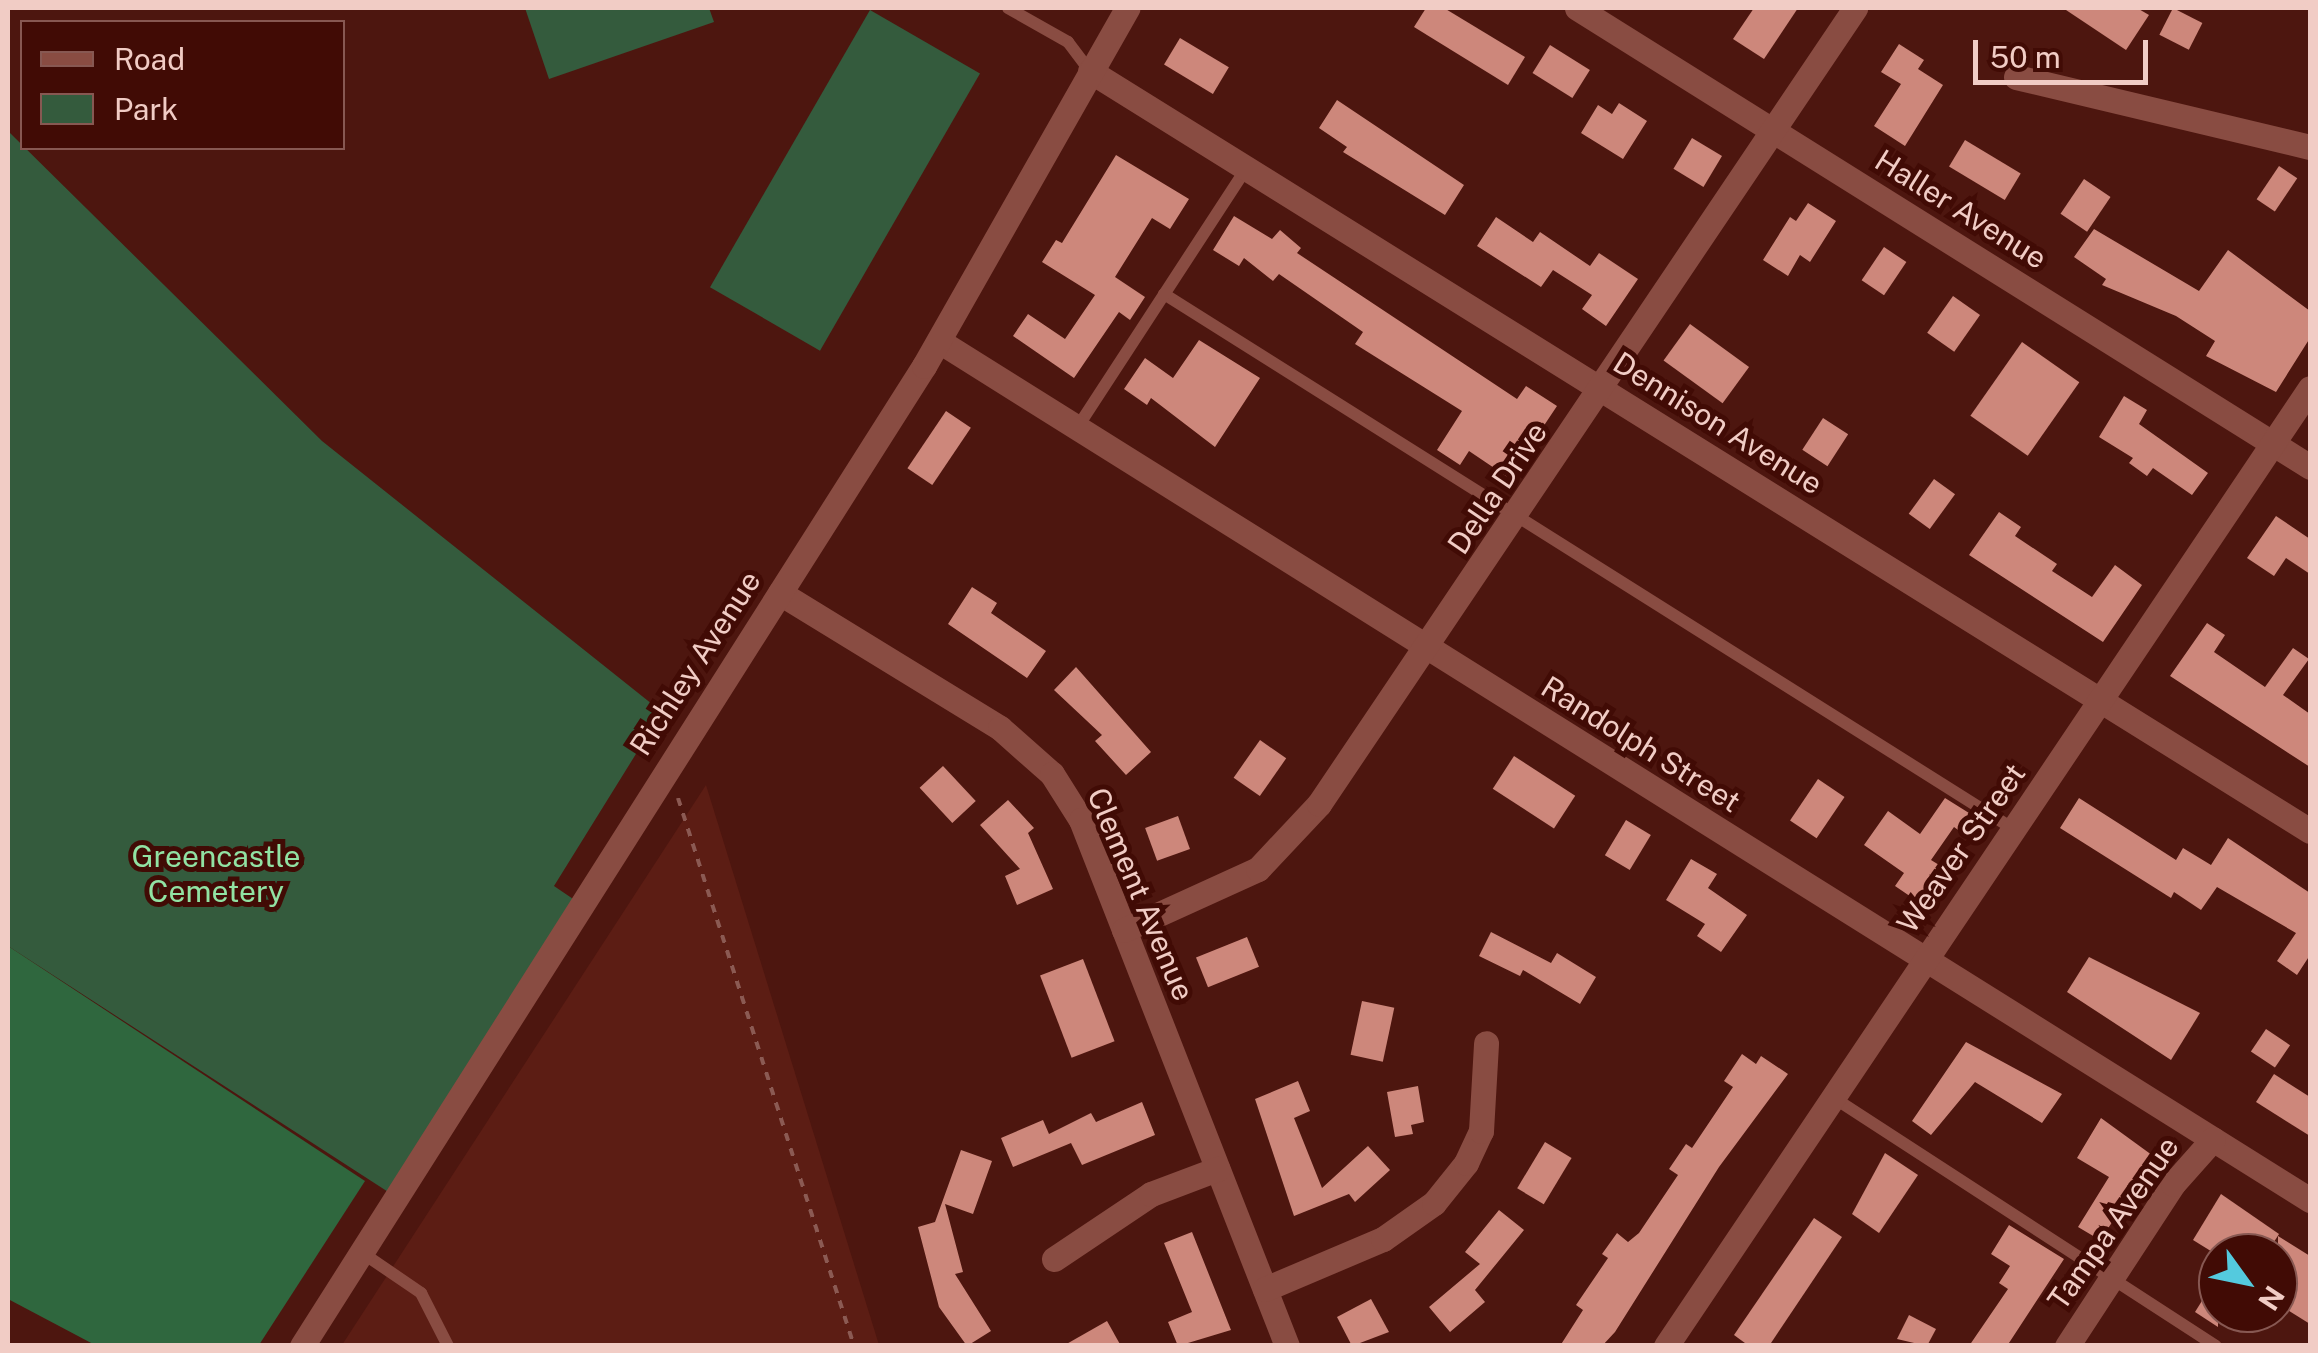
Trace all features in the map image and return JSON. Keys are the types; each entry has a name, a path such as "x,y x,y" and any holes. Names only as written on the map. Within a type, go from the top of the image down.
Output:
{"street":[{"name":"Richley Avenue","path":"302,1346 667,764 939,341 1127,8"},
{"name":"Haller Avenue","path":"1577,8 2310,466"},
{"name":"Della Drive","path":"1124,930 1225,887 1284,846 1518,515 1855,8"},
{"name":"Dennison Avenue","path":"1090,72 1247,166 2310,831"},
{"path":"2016,77 2310,147"},
{"name":"Randolph Street","path":"939,341 2310,1200"},
{"name":"Weaver Street","path":"1666,1346 2310,388"},
{"name":"Clement Avenue","path":"780,592 1000,728 1035,756 1081,820 1288,1346"},
{"path":"1265,1289 1384,1239 1434,1203 1466,1163 1481,1131 1486,1043"},
{"name":"Tampa Avenue","path":"2067,1346 2173,1184 2213,1139"},
{"path":"1054,1258 1151,1194 1217,1169"}],"lane":[{"path":"1008,8 1068,42 1090,72"},
{"path":"1077,428 1247,166"},
{"path":"1164,294 2015,830"},
{"path":"1834,1098 2216,1346"},
{"path":"361,1252 421,1293 448,1346"}],"path":[{"path":"667,764 854,1346"}],"shaded area":[{"path":"706,785 879,1345 342,1345"}],"green space":[{"path":"525,8 709,8 714,22 549,79"},
{"path":"870,10 980,74 820,351 710,287"},
{"name":"Greencastle Cemetery","path":"8,131 20,143 20,150 27,150 322,441 662,712 554,886 579,903 396,1197 8,946"},
{"path":"8,946 365,1181 259,1345 95,1345 8,1299"}],"building":[{"path":"1426,8 1444,8 1525,57 1508,85 1414,27"},
{"path":"1754,8 1798,8 1764,59 1733,39"},
{"path":"2063,8 2137,8 2149,15 2126,50"},
{"path":"2173,8 2202,23 2189,50 2159,35"},
{"path":"1180,38 1229,67 1213,94 1164,65"},
{"path":"1899,44 1924,60 1918,69 1943,85 1905,146 1874,126 1901,84 1881,72"},
{"path":"1550,45 1590,70 1572,98 1533,73"},
{"path":"1337,100 1464,185 1445,215 1343,152 1347,147 1319,128"},
{"path":"1619,103 1647,121 1623,159 1581,133 1598,105 1612,114"},
{"path":"1692,138 1722,156 1703,187 1673,169"},
{"path":"1965,140 2021,173 2005,200 1949,167"},
{"path":"1116,155 1189,199 1170,229 1152,218 1115,277 1145,297 1130,320 1119,312 1074,378 1013,336 1028,314 1065,339 1095,295 1042,262 1056,240 1062,243"},
{"path":"2279,166 2297,178 2275,211 2257,199"},
{"path":"2084,179 2111,197 2087,232 2061,214"},
{"path":"1808,203 1836,221 1810,262 1800,255 1788,276 1763,260 1790,217 1796,221"},
{"path":"1234,216 1272,239 1280,230 1301,248 1297,253 1517,399 1526,386 1557,406 1509,478 1469,451 1460,465 1437,450 1462,411 1355,344 1363,332 1279,274 1273,281 1244,258 1239,266 1213,250"},
{"path":"1496,217 1533,242 1540,232 1590,266 1599,253 1638,279 1606,326 1582,309 1592,295 1553,270 1541,287 1477,246"},
{"path":"2094,229 2199,291 2228,250 2310,311 2310,338 2276,392 2206,356 2215,341 2176,316 2102,285 2106,279 2074,257"},
{"path":"1884,247 1906,262 1884,295 1862,280"},
{"path":"1953,296 1980,315 1954,352 1927,333"},
{"path":"1690,324 1749,367 1723,403 1664,360"},
{"path":"1199,340 1260,378 1215,447 1151,398 1147,405 1124,389 1145,358 1173,378"},
{"path":"2022,342 2079,382 2028,456 1970,416"},
{"path":"2124,396 2147,410 2139,424 2208,473 2192,495 2153,468 2147,476 2129,463 2133,458 2099,437"},
{"path":"946,411 971,428 932,485 907,468"},
{"path":"1823,418 1848,434 1827,466 1802,450"},
{"path":"1934,479 1955,494 1930,529 1909,514"},
{"path":"1999,512 2021,527 2015,536 2057,564 2052,571 2092,597 2115,565 2142,585 2103,642 1969,555"},
{"path":"2276,516 2310,539 2310,574 2286,558 2274,576 2247,558"},
{"path":"972,587 997,603 991,613 1046,651 1027,678 948,624"},
{"path":"2207,623 2225,635 2214,652 2265,687 2293,648 2309,659 2283,695 2310,714 2310,767 2170,676"},
{"path":"1076,667 1151,752 1126,775 1095,741 1102,735 1054,690"},
{"path":"1260,740 1286,758 1260,796 1234,778"},
{"path":"1514,756 1575,796 1554,828 1493,789"},
{"path":"943,766 976,801 952,823 920,788"},
{"path":"1818,779 1845,797 1817,838 1790,820"},
{"path":"1945,798 1977,818 1965,835 1954,827 1931,860 1944,868 1920,903 1895,886 1904,873 1864,845 1888,811 1920,834"},
{"path":"2079,798 2176,860 2183,848 2211,865 2228,838 2310,893 2310,955 2297,975 2277,961 2296,933 2217,887 2201,910 2174,892 2171,898 2060,828"},
{"path":"1008,800 1034,828 1028,833 1053,889 1017,905 1005,876 1020,869 980,825"},
{"path":"1178,816 1190,849 1157,861 1145,828"},
{"path":"1626,820 1651,835 1630,870 1605,855"},
{"path":"1691,859 1717,874 1708,888 1747,915 1721,952 1697,936 1705,924 1666,900"},
{"path":"1491,932 1551,963 1557,953 1596,977 1580,1004 1523,970 1520,976 1479,956"},
{"path":"1247,937 1259,967 1208,987 1196,958"},
{"path":"2089,957 2200,1013 2171,1060 2067,992"},
{"path":"1083,959 1115,1041 1072,1058 1040,975"},
{"path":"1362,1001 1394,1008 1383,1062 1351,1055"},
{"path":"2266,1029 2290,1045 2275,1068 2251,1051"},
{"path":"1966,1042 2062,1094 2042,1123 1975,1082 1931,1135 1912,1121"},
{"path":"1742,1054 1756,1064 1761,1056 1788,1074 1719,1167 1615,1332 1602,1346 1560,1346 1583,1310 1576,1305 1608,1258 1602,1254 1617,1233 1628,1242 1639,1233 1678,1175 1669,1169 1686,1144 1692,1148 1733,1087 1724,1081"},
{"path":"2274,1074 2310,1097 2310,1136 2256,1102"},
{"path":"1298,1081 1310,1111 1294,1118 1322,1188 1368,1146 1390,1170 1355,1202 1349,1194 1294,1216 1255,1099"},
{"path":"1418,1086 1424,1122 1411,1125 1413,1134 1395,1137 1387,1092"},
{"path":"1142,1102 1155,1135 1082,1165 1071,1143 1013,1167 1001,1138 1043,1120 1049,1134 1091,1113 1096,1122"},
{"path":"2101,1118 2156,1158 2100,1240 2078,1227 2109,1177 2077,1158"},
{"path":"1545,1142 1572,1158 1544,1204 1517,1188"},
{"path":"961,1150 992,1161 973,1214 945,1204 963,1272 955,1274 991,1331 967,1346 939,1307 918,1227 935,1222"},
{"path":"1885,1153 1918,1175 1879,1233 1852,1214"},
{"path":"2221,1194 2278,1233 2198,1233 2198,1243 2193,1240"},
{"path":"1499,1210 1524,1230 1475,1290 1485,1302 1450,1332 1429,1307 1480,1264 1465,1252"},
{"path":"1814,1218 1842,1237 1769,1346 1749,1346 1734,1335"},
{"path":"2009,1225 2064,1259 2007,1346 1969,1346 2008,1289 1999,1283 2010,1266 1991,1254"},
{"path":"1192,1232 1231,1330 1178,1346 1168,1322 1192,1312 1164,1243"},
{"path":"2298,1248 2310,1256 2310,1324 2298,1316"},
{"path":"1371,1299 1389,1332 1352,1346 1337,1317"},
{"path":"1909,1315 1936,1329 1927,1346 1897,1339"},
{"path":"1107,1321 1121,1346 1063,1346"}]}
